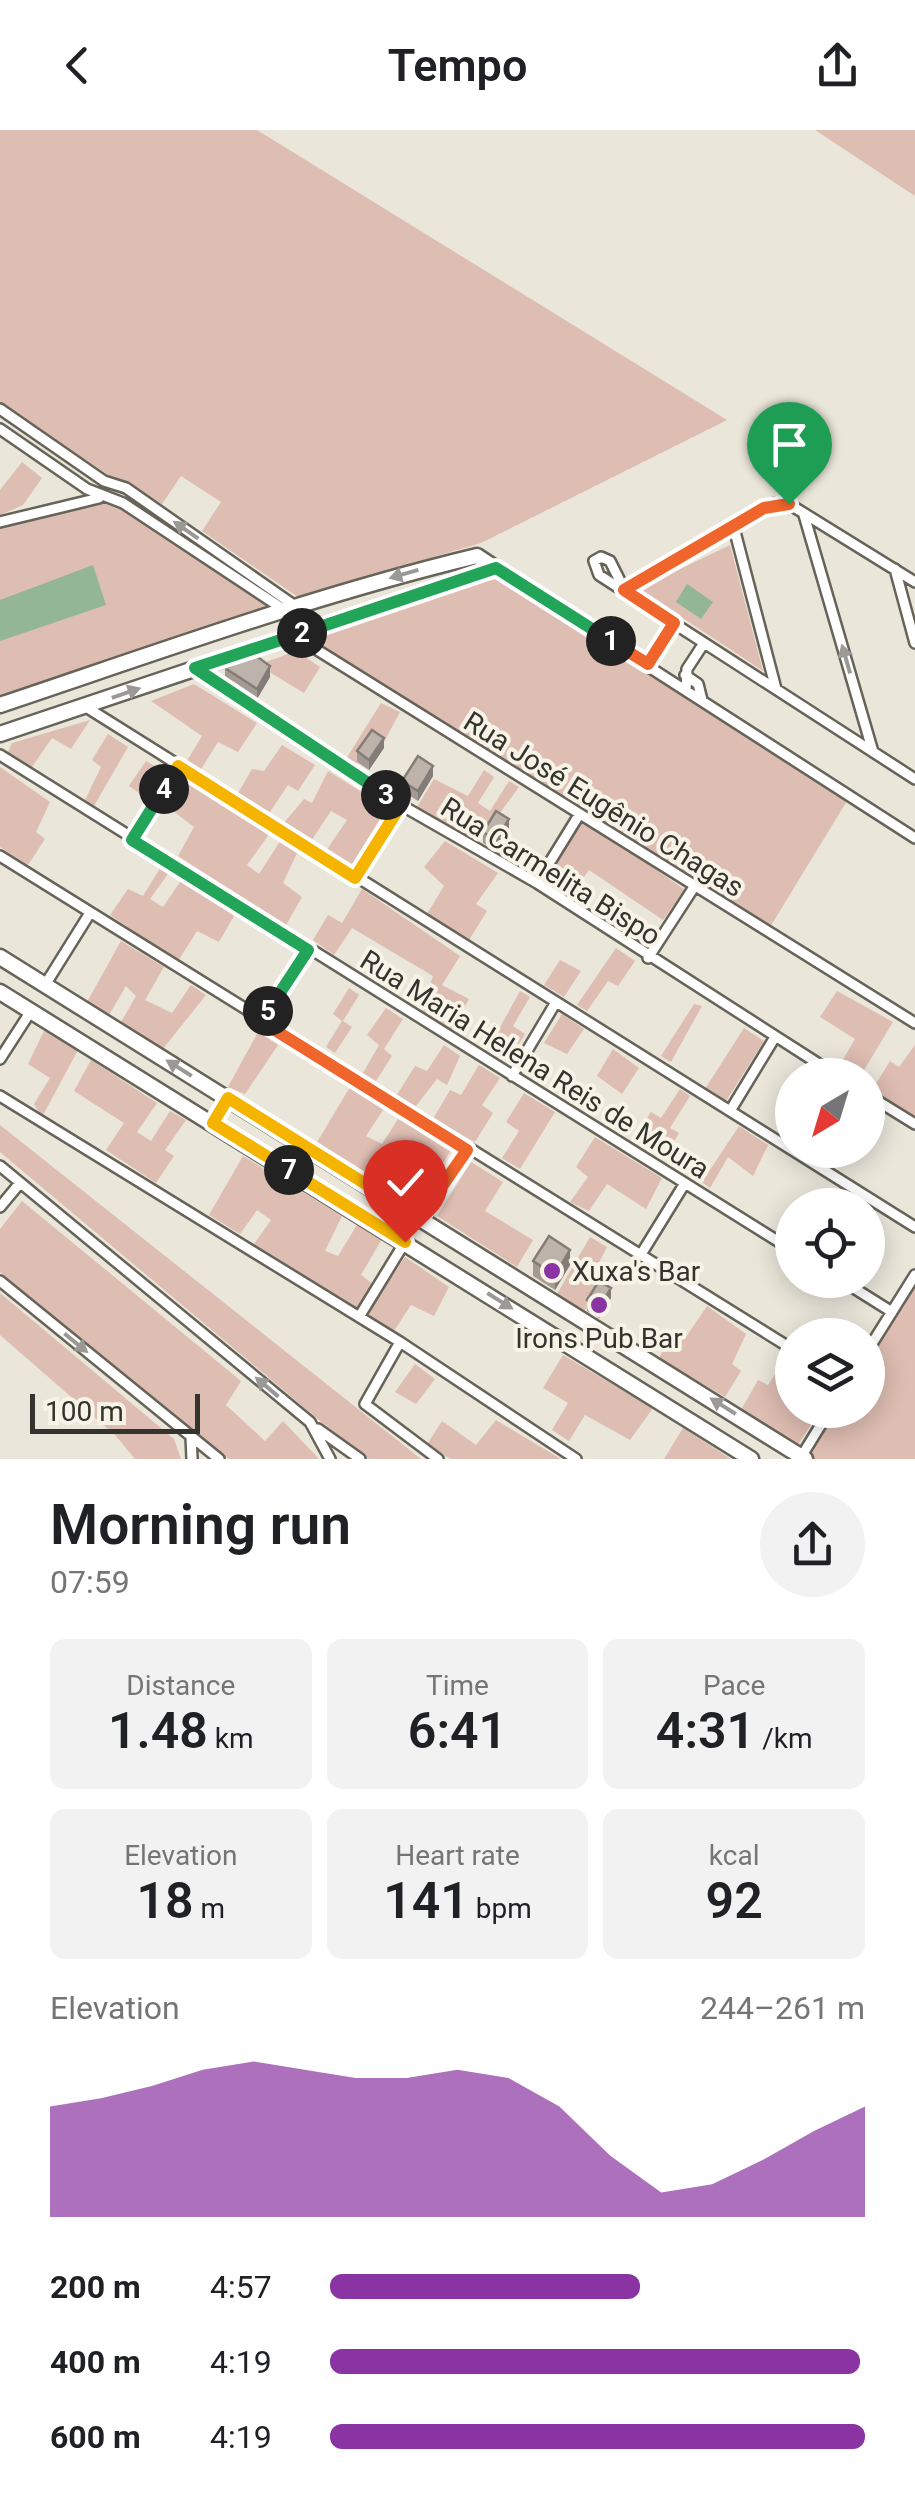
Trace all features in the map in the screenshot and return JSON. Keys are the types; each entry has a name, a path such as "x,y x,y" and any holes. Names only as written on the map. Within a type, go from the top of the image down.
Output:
{"street":[{"path":"0,408 104,481 126,488 289,608"},
{"path":"0,429 104,498"},
{"path":"64,473 70,482 66,504"},
{"path":"0,522 88,497 123,503 289,608"},
{"path":"915,582 789,504 776,503 624,590 915,779"},
{"path":"804,513 872,752"},
{"path":"734,528 776,689"},
{"path":"0,705 289,608 477,556 915,838"},
{"path":"0,734 496,568"},
{"path":"894,569 915,644"},
{"name":"Rua José Eugênio Chagas","path":"289,608 298,634 314,648 915,1024"},
{"path":"648,664 674,623"},
{"path":"686,690 686,675 704,643"},
{"path":"156,653 163,680"},
{"name":"Rua Carmelita Bispo","path":"195,668 401,805 536,882 648,958 809,1058"},
{"path":"686,675 698,684 702,700"},
{"path":"86,706 915,1227"},
{"name":"Rua Maria Helena Reis de Moura","path":"0,755 775,1239"},
{"path":"132,840 178,766"},
{"path":"355,878 401,805"},
{"path":"536,882 580,815"},
{"path":"0,856 775,1339"},
{"path":"648,958 694,887"},
{"path":"45,985 90,913"},
{"path":"262,1022 308,950"},
{"path":"0,957 802,1458 820,1428"},
{"path":"0,992 751,1459"},
{"path":"512,1076 556,1002"},
{"path":"0,1059 31,1010"},
{"path":"730,1111 775,1037"},
{"path":"0,1096 400,1342 576,1459"},
{"path":"213,1123 228,1098"},
{"path":"885,1105 915,1124"},
{"path":"420,1218 467,1150"},
{"path":"0,1166 316,1429 360,1459"},
{"path":"0,1207 20,1183"},
{"path":"640,1256 685,1183"},
{"path":"359,1317 405,1242"},
{"path":"885,1323 915,1276"},
{"path":"0,1281 220,1459"},
{"path":"870,1298 892,1312"},
{"path":"593,1358 608,1334"},
{"path":"400,1342 366,1404 438,1459"},
{"path":"316,1429 330,1459"},
{"path":"191,1436 192,1459"}],"shaded area":[{"path":"0,130 257,130 727,420 481,543 298,597 202,531 221,502 181,476 162,504 107,474 0,402"},
{"path":"815,130 915,130 915,196"},
{"path":"22,462 42,478 23,505 0,515 0,490"},
{"path":"88,497 123,503 283,609 0,707 0,522"},
{"path":"730,545 763,671 639,589"},
{"path":"93,565 106,605 0,641 0,600"},
{"path":"495,568 850,796 767,932 603,832 685,890 663,920 589,870 569,899 537,883 579,816 298,634"},
{"path":"687,584 713,602 701,619 676,602"},
{"path":"296,651 320,667 304,693 258,665"},
{"path":"194,684 257,723 238,752 218,742 198,774 185,764 202,736 151,701"},
{"path":"381,703 400,712 384,742 373,740 356,765 346,759"},
{"path":"90,720 71,749 52,738 32,767 8,752 12,743"},
{"path":"108,734 128,747 94,806 85,800 101,767 92,760"},
{"path":"282,745 315,765 298,791 288,785 268,815 237,795 252,769 264,771"},
{"path":"146,761 167,773 149,800 129,786"},
{"path":"0,767 50,802 36,832 45,839 28,865 0,847"},
{"path":"484,770 494,777 478,803 490,811 509,781 519,787 478,843 417,807 434,779 468,796"},
{"path":"328,771 387,808 351,866 326,851 347,820 331,811 311,841 283,824 304,799 312,803"},
{"path":"182,776 270,833 247,865 259,874 281,840 298,851 283,883 302,897 286,925 178,856 194,827 164,804"},
{"path":"445,841 498,873 476,904 487,911 469,940 427,914 444,886 424,867"},
{"path":"161,867 170,871 150,899 163,907 182,879 237,911 219,942 197,931 178,961 110,915 128,889 143,896"},
{"path":"362,889 460,956 442,985 469,999 452,1030 421,1010 433,976 352,928 334,955 313,940 328,915 342,923"},
{"path":"121,941 164,967 145,1000 172,1013 191,985 206,995 162,1050 121,1022 136,996 126,986 109,1015 87,1002"},
{"path":"616,948 635,961 618,986 608,981 587,1011 577,1005"},
{"path":"560,960 581,971 564,997 544,985"},
{"path":"349,988 359,995 343,1021 352,1027 335,1053 326,1047 342,1021 333,1014"},
{"path":"520,991 530,997 513,1026 525,1034 508,1062 488,1049"},
{"path":"837,991 893,1022 871,1058 844,1058 855,1039 820,1017"},
{"path":"694,1004 702,1006 671,1062 661,1056"},
{"path":"386,1008 403,1019 384,1049 392,1056 376,1081 363,1073 379,1045 367,1035"},
{"path":"562,1014 584,1029 567,1054 544,1043"},
{"path":"744,1028 764,1041 726,1101 705,1089"},
{"path":"45,1029 78,1050 42,1117 34,1104 50,1078 28,1064"},
{"path":"258,1032 278,1045 245,1094 228,1087"},
{"path":"444,1045 460,1056 447,1085 437,1079 416,1106 395,1098 415,1066 427,1071"},
{"path":"915,1045 915,1116 885,1098 885,1069 890,1061 899,1067"},
{"path":"613,1049 639,1068 622,1094 597,1076"},
{"path":"91,1060 157,1103 137,1132 151,1141 170,1111 186,1120 165,1150 174,1156 156,1183 106,1150 124,1123 74,1091"},
{"path":"479,1065 500,1078 482,1105 493,1113 475,1142 433,1119 450,1090 461,1095"},
{"path":"350,1087 385,1107 366,1136 382,1144 400,1116 453,1147 416,1206 316,1144"},
{"path":"680,1089 690,1096 670,1128 679,1133 663,1159 634,1138 651,1112 661,1118"},
{"path":"524,1093 555,1112 520,1169 502,1158 519,1131 506,1122"},
{"path":"0,1125 421,1459 369,1459 325,1425 0,1152"},
{"path":"739,1126 768,1145 753,1176 728,1157 710,1188 702,1182"},
{"path":"595,1137 662,1178 646,1209 607,1184 589,1211 570,1202 588,1177 576,1167"},
{"path":"243,1156 342,1216 325,1251 338,1256 357,1225 382,1239 361,1275 373,1284 358,1309 254,1244 271,1220 257,1210 240,1234 209,1215"},
{"path":"471,1162 503,1182 485,1211 533,1240 517,1267 437,1216"},
{"path":"22,1201 241,1381 226,1405 265,1441 283,1421 319,1459 229,1459 0,1272 0,1229"},
{"path":"590,1237 607,1247 592,1276 600,1284 584,1312 557,1294"},
{"path":"405,1257 449,1287 434,1316 411,1305 394,1331 367,1314"},
{"path":"915,1282 915,1459 805,1459 821,1428 885,1428 885,1328"},
{"path":"0,1293 174,1439 181,1459 135,1459 116,1436 0,1335"},
{"path":"707,1306 746,1334 732,1364 741,1371 725,1397 659,1358 674,1330 686,1337"},
{"path":"563,1355 653,1408 630,1440 585,1415 569,1441 552,1430 568,1403 543,1388"},
{"path":"415,1364 435,1379 416,1404 395,1392"},
{"path":"775,1374 775,1428 809,1428 798,1445 741,1410 758,1380 768,1385"},
{"path":"496,1420 561,1459 450,1459 428,1443 442,1421 476,1445"},
{"path":"683,1428 731,1459 664,1459"}],"building":[{"path":"255,655 270,666 257,689 225,668"},
{"path":"372,730 384,738 369,760 357,751"},
{"path":"418,756 433,766 418,791 402,781"},
{"path":"496,811 509,819 496,840 483,832"},
{"path":"549,1236 570,1250 555,1275 533,1261"},
{"path":"599,1281 611,1288 599,1308 587,1300"}],"place":[{"name":"Xuxa's Bar","path":"552,1271"},
{"name":"Irons Pub Bar","path":"599,1305"}],"route":[{"path":"405,1242 213,1123 228,1098 420,1218 467,1150 262,1022 308,950 132,840 178,766 355,878 401,805 195,668 496,568 648,664 674,623 624,590 764,508 776,503 789,504"}]}
